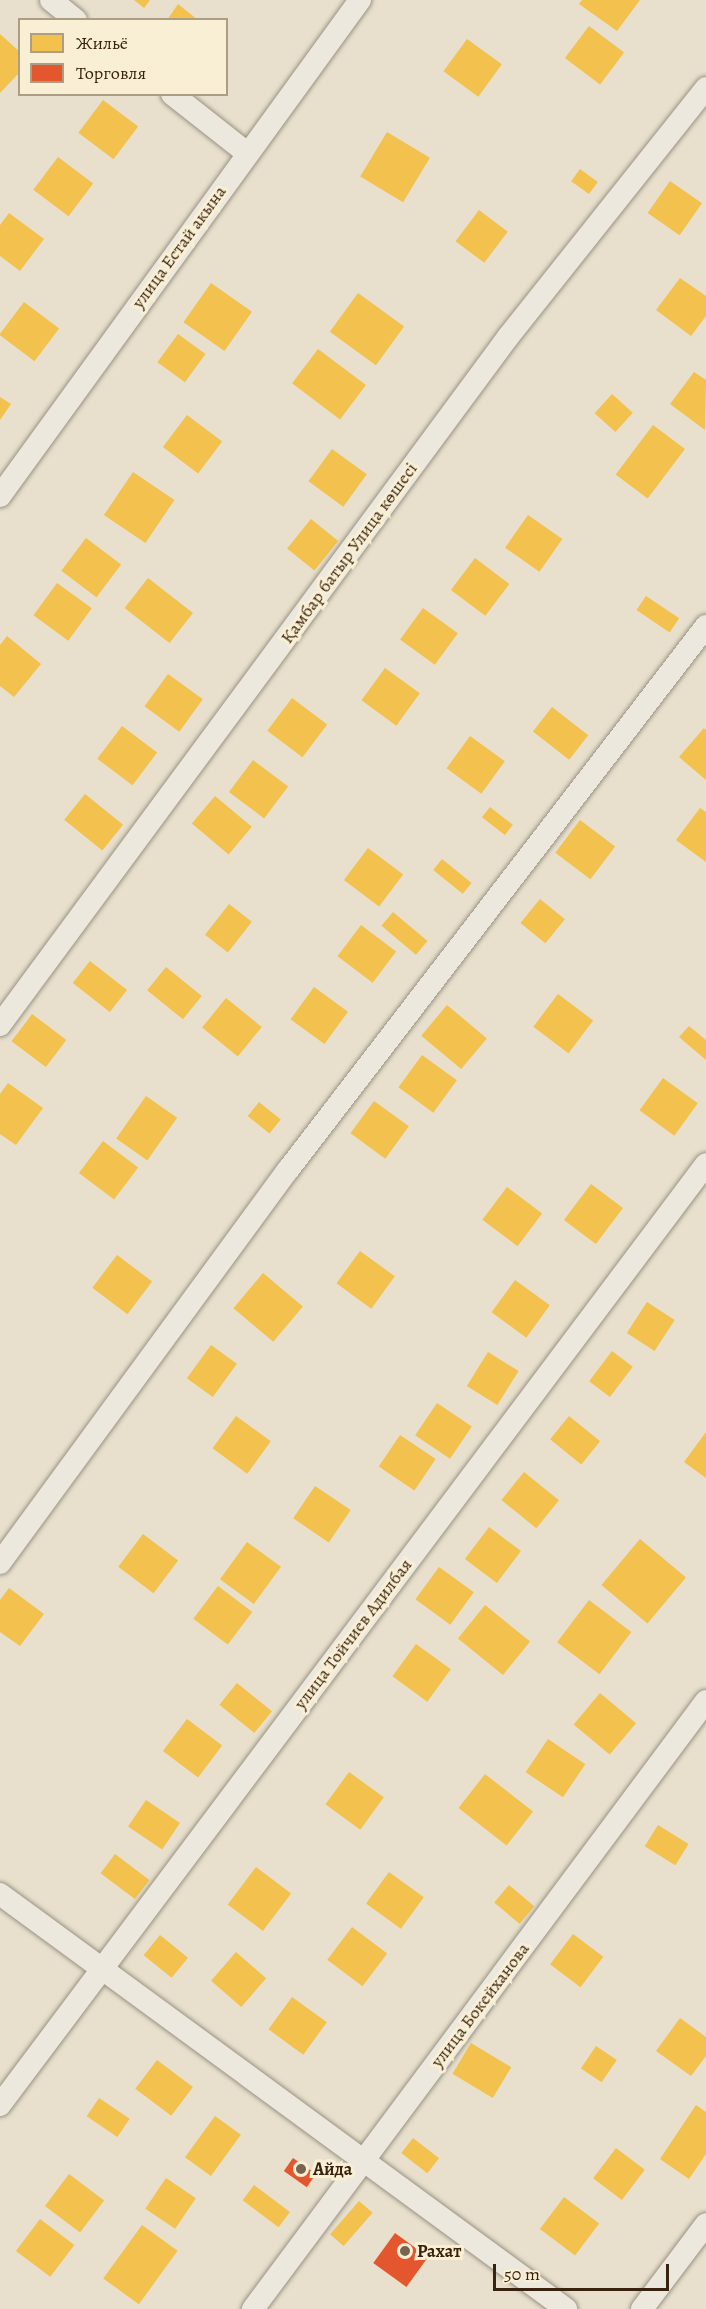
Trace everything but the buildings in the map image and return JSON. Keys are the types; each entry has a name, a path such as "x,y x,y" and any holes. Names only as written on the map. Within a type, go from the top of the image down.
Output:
{"street":[{"path":"51,0 74,18"},
{"name":"улица Естай акына","path":"0,496 360,0"},
{"name":"Қамбар батыр Улица көшесі","path":"0,1025 508,338 706,88"},
{"path":"175,96 247,153"},
{"path":"0,1563 288,1170 706,626"},
{"name":"улица Тойчиев Адилбая","path":"0,2105 706,1164"},
{"name":"улица Бокейханова","path":"253,2309 706,1701"},
{"path":"0,1894 566,2309"},
{"path":"642,2309 706,2224"}],"place":[{"name":"Айда","path":"301,2169"},
{"name":"Рахат","path":"405,2251"}]}
